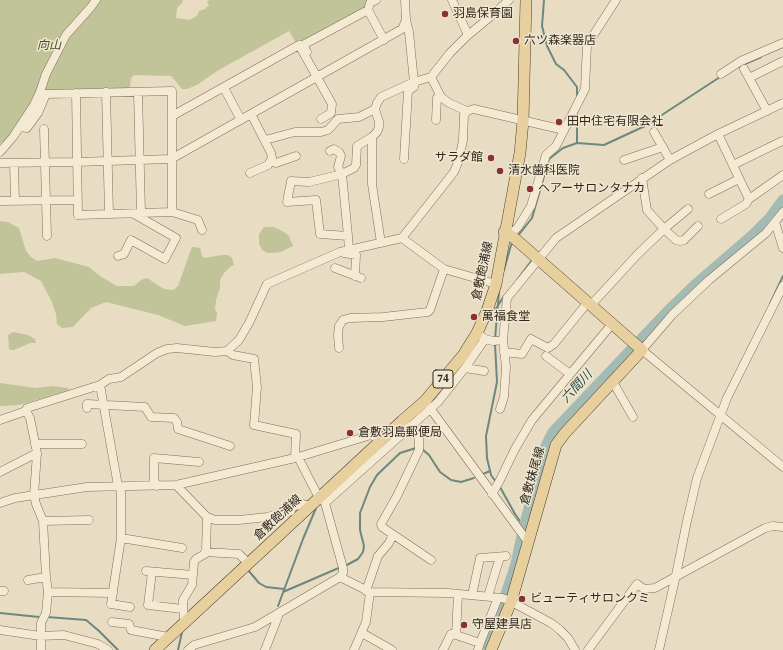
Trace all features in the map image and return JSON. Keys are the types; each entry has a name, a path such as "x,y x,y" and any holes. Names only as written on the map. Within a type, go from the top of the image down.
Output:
{"main road":[{"name":"倉敷飽浦線","path":"154,650 310,506 322,500 382,440 406,424 427,405 464,354 492,339 487,311 511,237 520,153 523,122 526,0"},
{"path":"511,237 639,347"},
{"name":"倉敷妹尾線","path":"491,650 505,600 527,541 556,445 565,433 613,382 639,347"}],"street":[{"path":"0,152 20,127 34,105 46,74 66,35 91,8 96,0"},
{"path":"376,0 370,3 368,10 384,40"},
{"path":"404,159 408,91 414,87 405,0"},
{"path":"452,0 468,35"},
{"path":"348,236 320,234 316,200 288,202 290,181 309,182 342,174 354,168 356,165 357,146 372,137 377,132 379,127 375,109 381,97 414,82 431,77 450,52 508,0"},
{"path":"511,237 531,206 546,155 556,146 585,90 587,45 616,0"},
{"path":"321,119 331,114 332,104 303,45 368,10"},
{"path":"0,163 171,159 384,40 402,29 406,20"},
{"path":"721,74 741,61 783,43"},
{"path":"172,116 300,45 319,76"},
{"path":"749,78 783,61"},
{"path":"744,69 766,109"},
{"path":"431,77 440,95 448,103 467,111 474,109 523,122 564,130"},
{"path":"224,88 242,120"},
{"path":"20,127 27,128 38,113 46,94 172,91 172,212"},
{"path":"106,92 109,214"},
{"path":"137,213 140,160 138,92"},
{"path":"76,93 78,215 172,212 198,220 202,230"},
{"path":"436,120 437,98 440,95"},
{"path":"527,541 519,531 496,488 427,405 438,402 465,368 492,339 507,298 556,238 669,158 766,109 783,103"},
{"path":"265,140 295,132 321,132 328,130 338,119 359,117 375,109"},
{"path":"0,420 26,411 27,408 100,385 109,379 122,377 157,353 166,350 177,348 215,352 227,351 239,340 249,324 267,284 340,252 402,238 454,172 462,140 464,115 467,111"},
{"path":"251,114 271,153 271,162"},
{"path":"44,129 47,236"},
{"path":"654,132 669,158"},
{"path":"718,134 749,199"},
{"path":"372,137 372,184 381,243"},
{"path":"733,165 782,141"},
{"path":"624,160 663,147"},
{"path":"330,151 334,149 339,152 342,159 338,163 338,167 342,174 349,250"},
{"path":"250,173 268,165 271,162 276,163 296,156"},
{"path":"14,163 15,201"},
{"path":"721,219 746,204 749,199 783,175"},
{"path":"642,178 647,210 676,240 684,240 698,226"},
{"path":"709,194 739,179"},
{"path":"0,201 77,200"},
{"path":"504,352 522,354 531,339 548,348 554,344 589,304 637,255 664,229 688,209"},
{"path":"783,212 766,233 709,280 639,347 783,467"},
{"path":"118,256 124,254 131,240 165,259 176,238 137,213"},
{"path":"776,222 783,248"},
{"path":"402,238 444,269 496,284"},
{"path":"336,268 358,277 356,255 340,252"},
{"path":"340,348 338,335 339,326 343,320 350,318 383,317 428,312 444,269"},
{"path":"659,650 697,478 727,398 783,286"},
{"path":"496,488 514,449 532,420 612,324"},
{"path":"492,339 504,352 506,367 504,397 500,409"},
{"path":"188,650 194,645 255,627 340,577 343,573 343,567 322,500 297,457 296,434 254,425 258,387 254,359 233,355 227,351"},
{"path":"546,356 570,374"},
{"path":"465,368 484,371"},
{"path":"613,382 633,417"},
{"path":"100,385 120,486 120,538 111,604 130,606"},
{"path":"87,408 87,404 145,407 151,417 174,418 178,422 178,429 230,446"},
{"path":"26,411 30,418 36,449 34,495 43,521 48,592 46,613 41,623 41,650"},
{"path":"322,500 406,424 419,437 419,449 397,496 381,524 382,527 431,560"},
{"path":"0,502 15,498 87,487 176,485 297,457 371,435 382,440"},
{"path":"0,472 36,449 82,444"},
{"path":"157,486 154,480 154,458 199,462"},
{"path":"176,485 207,517 215,520 267,517 290,511 292,507 304,504 310,506"},
{"path":"205,552 207,517"},
{"path":"43,521 89,520"},
{"path":"588,650 637,584 644,589 651,590 676,575 765,528 773,526 783,527"},
{"path":"354,650 366,622 368,591 378,556 389,543 393,534"},
{"path":"120,538 182,548"},
{"path":"184,623 182,609 183,600 192,585 194,562 196,559 205,552 239,554 248,564"},
{"path":"472,595 480,558 503,557 488,596"},
{"path":"182,609 148,605 149,571 193,575"},
{"path":"28,580 46,577"},
{"path":"340,577 368,591 458,594 488,596 505,600 551,623 568,638 575,650"},
{"path":"48,592 113,593"},
{"path":"456,635 458,594"},
{"path":"443,650 451,634 479,647 505,600"},
{"path":"265,650 279,614"},
{"path":"112,622 129,624 131,630 168,637"},
{"path":"0,630 40,636 64,635 98,644 108,650"},
{"path":"362,633 392,650"}],"green space":[{"name":"向山","path":"0,0 183,0 177,8 176,18 190,20 197,16 199,11 205,9 209,5 207,2 209,0 369,0 365,9 297,45 289,31 217,71 197,85 187,89 182,89 171,76 134,75 131,78 130,87 126,89 38,93 13,135 0,144"},
{"path":"0,221 8,222 19,228 26,251 37,261 55,258 89,267 100,276 117,286 134,286 141,280 147,278 164,289 173,290 178,286 192,247 200,248 202,256 205,258 228,255 232,258 234,265 224,273 220,280 220,288 215,309 217,313 216,321 185,326 158,315 106,302 91,308 73,327 62,328 57,324 56,314 51,300 41,281 24,272 0,274"},
{"path":"264,227 274,227 284,232 289,236 293,246 281,252 274,253 267,253 262,250 259,243 259,234"},
{"path":"13,332 28,335 36,341 35,343 30,343 11,350 9,349 8,335"},
{"path":"0,383 36,388 52,386 68,388 69,390 20,405 0,406"}],"waterway":[{"path":"544,0 542,26 547,46 556,64 564,70 577,87 577,98"},
{"path":"738,67 761,57"},
{"path":"517,237 532,218 549,159 563,148 577,143 604,145 645,126 720,77"},
{"path":"577,112 577,143"},
{"name":"六間川","path":"485,650 516,564 524,527 546,446 553,432 668,311 695,285 753,235 769,219 783,200"},
{"path":"504,270 511,245 514,242"},
{"path":"517,280 532,260"},
{"path":"770,304 783,276"},
{"path":"495,339 499,292"},
{"path":"488,321 504,296"},
{"path":"495,344 497,382 486,436 487,458 491,475 496,482"},
{"path":"345,566 358,559 363,552 364,546 360,530 360,513 370,487 377,475 400,453 416,448"},
{"path":"422,449 429,455 440,472 451,480 461,482 474,478"},
{"path":"483,474 490,471"},
{"path":"500,487 524,527"},
{"path":"278,606 316,508"},
{"path":"283,592 341,567"},
{"path":"248,570 259,583 266,587 284,589"},
{"path":"0,613 39,617"},
{"path":"47,617 86,620 118,650"},
{"path":"178,650 182,632"}],"place":[{"name":"羽島保育園","path":"445,14"},
{"name":"六ツ森楽器店","path":"516,41"},
{"name":"田中住宅有限会社","path":"559,122"},
{"name":"サラダ館","path":"491,158"},
{"name":"清水歯科医院","path":"500,171"},
{"name":"ヘアーサロンタナカ","path":"530,189"},
{"name":"萬福食堂","path":"474,317"},
{"name":"倉敷羽島郵便局","path":"350,433"},
{"name":"ビューティサロンクミ","path":"522,599"},
{"name":"守屋建具店","path":"464,625"}]}
